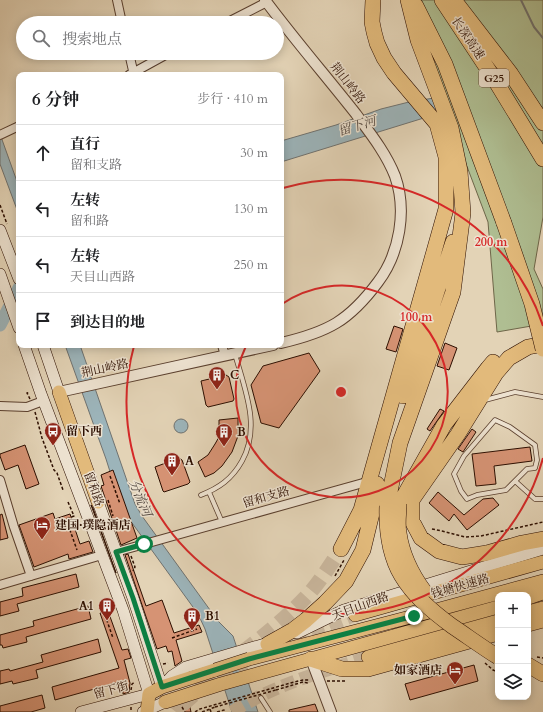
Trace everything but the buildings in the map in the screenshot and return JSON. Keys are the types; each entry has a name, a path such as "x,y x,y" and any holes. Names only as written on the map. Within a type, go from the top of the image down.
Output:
{"highway":[{"path":"373,0 372,22 377,43 384,58 394,73 437,124 446,157 446,209 440,280"},
{"path":"408,0 418,40 451,128 460,171 463,211 453,292 400,443 393,505 386,526 390,546 402,577 410,589 436,613 495,655"},
{"path":"413,0 445,64 504,223 532,304 543,349"},
{"name":"长深高速","path":"442,0 495,80 543,159"},
{"path":"453,0 511,74 543,122"},
{"name":"长深高速","path":"453,0 543,138"},
{"path":"341,549 361,510 446,209"},
{"path":"268,644 293,630 325,604 346,581 363,550 373,509 381,463 463,211"},
{"path":"495,645 460,621 424,591 414,577 405,558 393,505 444,425 488,368 501,354 524,342 543,337"},
{"path":"543,344 528,347 508,358 496,373 458,434 412,500 412,521 421,538 439,551 462,557 487,553 522,543 543,539"},
{"path":"531,623 543,620"},
{"path":"311,659 342,669 368,669 495,634"},
{"path":"531,667 543,674"},
{"path":"531,676 543,683"}],"main road":[{"path":"0,230 16,271"},
{"path":"0,274 16,318"},
{"name":"留和路","path":"25,348 43,401 123,610 149,694"},
{"name":"留和路","path":"44,348 133,598 162,687 165,707"},
{"name":"天目山西路","path":"247,654 297,633 344,610 543,549"},
{"name":"钱塘快速路","path":"355,615 543,562"},
{"name":"天目山西路","path":"149,694 213,665 247,654 414,616 543,581"},
{"path":"149,694 146,712 165,707 221,684 495,608"},
{"path":"531,611 543,608"},
{"path":"368,657 495,621"},
{"name":"留下街","path":"81,712 149,694"}],"street":[{"path":"117,0 120,16"},
{"path":"239,16 266,1"},
{"name":"荆山岭路","path":"266,1 278,16"},
{"name":"荆山岭路","path":"284,24 377,143 395,176 400,198 400,224 396,249 387,271 361,304 344,320 323,331 284,342"},
{"path":"129,60 132,72"},
{"path":"136,72 157,60"},
{"path":"3,133 16,127"},
{"path":"224,348 230,355"},
{"name":"荆山岭路","path":"59,392 99,382 260,348"},
{"path":"0,406 27,407 43,401"},
{"path":"0,480 31,576"},
{"name":"留和支路","path":"116,552 363,482"},
{"path":"0,585 102,555"},
{"path":"311,659 332,712"}],"lane":[{"path":"201,496 216,489 226,482 237,470 249,445 251,422 245,391 230,355"},
{"path":"478,401 515,392 543,397"},
{"path":"495,420 510,427 535,445 537,460 535,468 526,469 515,481 506,490 477,495 467,499 454,474 464,456 495,420"},
{"path":"515,481 535,499 543,499"},
{"path":"209,492 222,522"},
{"path":"261,698 270,712"}],"path":[{"path":"34,408 42,438 63,490"},
{"path":"110,476 120,504"},
{"path":"68,502 74,516 66,519 78,550"},
{"path":"432,529 465,537 481,536 543,522"},
{"path":"105,615 113,638"},
{"path":"172,638 197,629"},
{"path":"202,712 303,682 308,683"},
{"path":"195,712 256,693"},
{"path":"217,712 224,710 224,712"}],"green space":[{"path":"404,0 543,0 543,217 534,269 543,289 543,324 497,332 488,222"}],"water":[{"path":"434,98 440,113 284,161 284,140 336,125 381,109"},
{"path":"0,134 16,179 16,207 0,164"},
{"path":"66,348 81,348 135,504 142,516 218,621 233,636 258,712 232,712 205,629 198,614 127,516 119,500 106,459"},
{"path":"181,419 186,421 188,426 186,431 181,433 176,431 174,426 176,421"}],"waterway":[{"path":"521,0 534,27 543,38"},
{"name":"留下河","path":"0,325 16,294"}],"tunnel":[{"path":"243,652 276,626 306,597 341,549"},
{"path":"277,648 355,615"},
{"path":"232,712 264,694 298,680 368,657"},
{"path":"176,712 199,690 246,664"},
{"path":"182,705 226,666"}],"place":[{"name":"C","path":"217,390"},
{"name":"留下西","path":"53,446"},
{"name":"B","path":"224,447"},
{"name":"A","path":"172,476"},
{"name":"建国·璞隐酒店","path":"42,540"},
{"name":"A1","path":"107,621"},
{"name":"B1","path":"192,631"},
{"name":"如家酒店","path":"455,685"}],"route":[{"path":"144,544 116,552 133,598 162,687 249,659 414,616"}],"water label":[{"name":"分流河","path":"140,498"}]}
